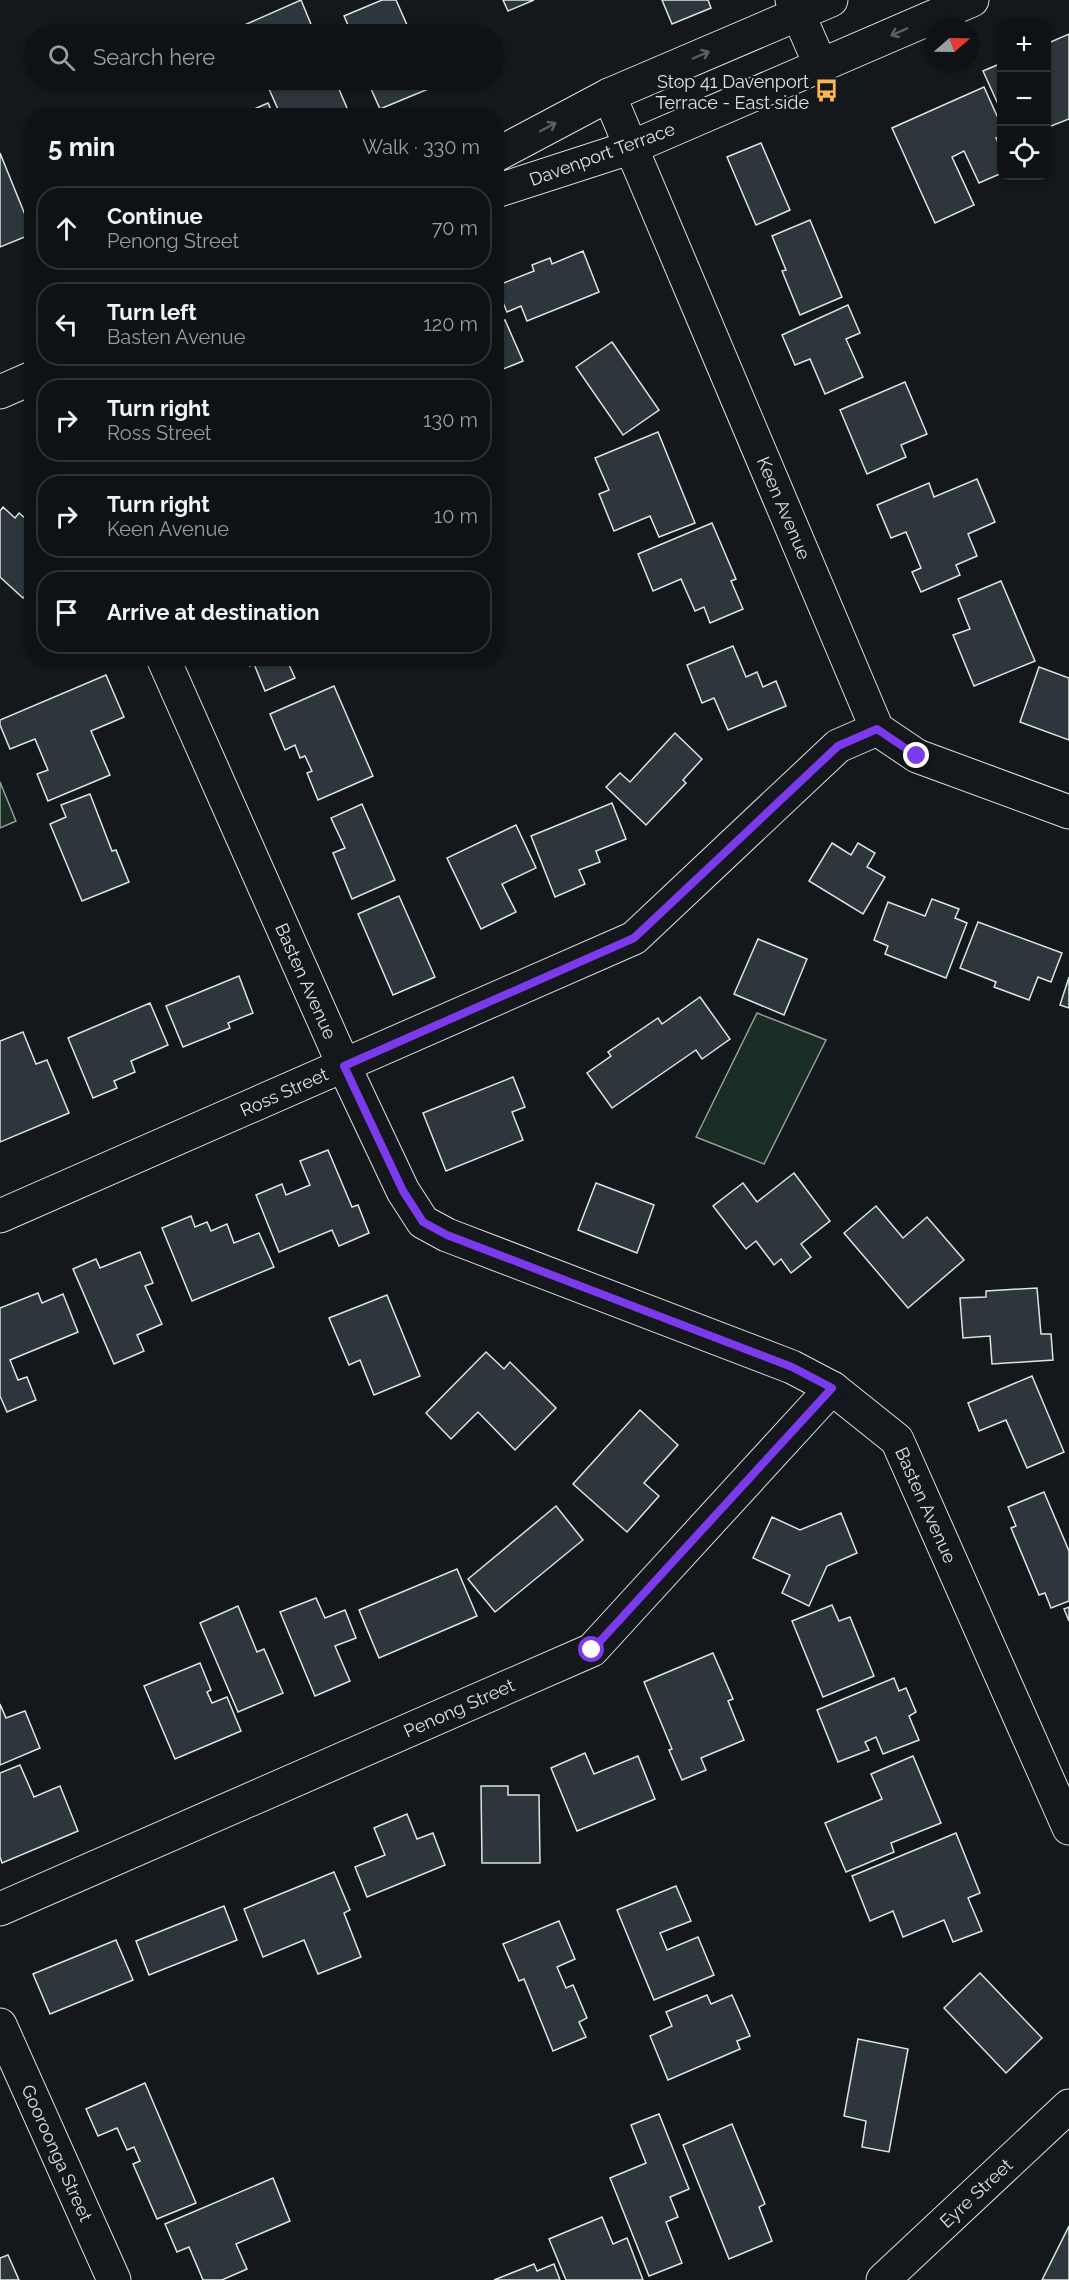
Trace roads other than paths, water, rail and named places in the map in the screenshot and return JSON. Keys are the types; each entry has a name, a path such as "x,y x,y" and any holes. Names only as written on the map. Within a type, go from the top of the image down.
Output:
{"street":[{"path":"504,151 609,95 795,7 831,0"},
{"name":"Davenport Terrace","path":"504,189 632,147 972,0"},
{"path":"795,7 820,66"},
{"name":"Keen Avenue","path":"609,95 877,729"},
{"path":"0,392 24,382"},
{"name":"Basten Avenue","path":"167,666 344,1066 403,1191 423,1222 447,1235 792,1367 832,1388 897,1440 1069,1828"},
{"path":"877,729 917,756 1069,812"},
{"name":"Ross Street","path":"0,1216 634,938 838,746 877,729"},
{"name":"Penong Street","path":"0,1909 592,1650 832,1388"},
{"name":"Gooroonga Street","path":"0,2025 114,2280"},
{"name":"Eyre Street","path":"882,2280 1069,2106"}],"place":[{"name":"Stop 41 Davenport Terrace - East side","path":"827,91"}]}
